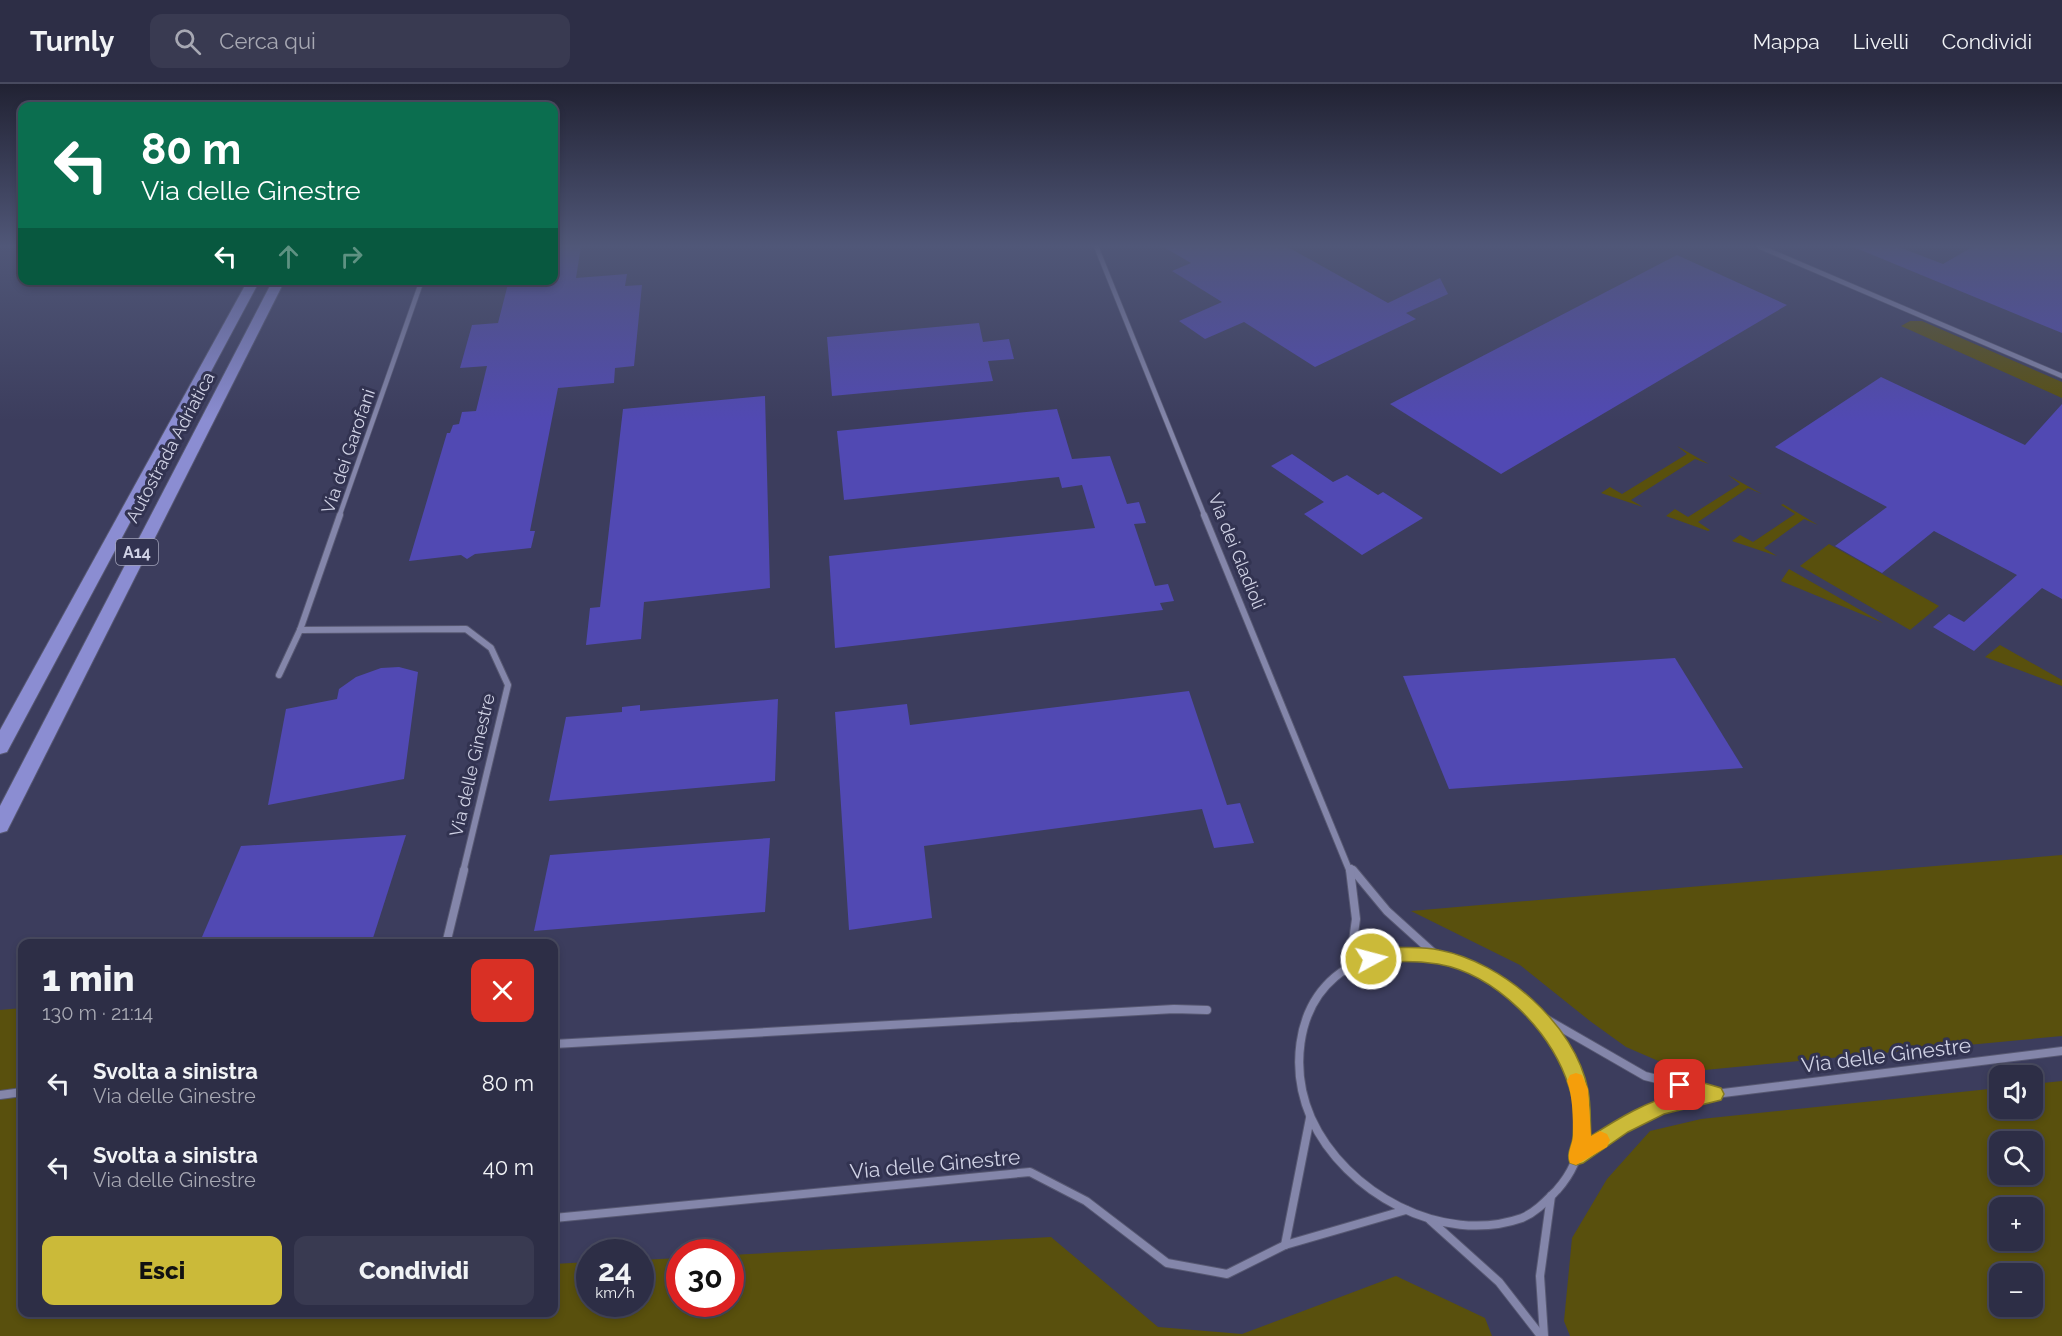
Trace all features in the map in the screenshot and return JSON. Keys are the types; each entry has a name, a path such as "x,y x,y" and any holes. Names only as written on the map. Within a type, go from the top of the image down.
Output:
{"highway":[{"name":"Autostrada Adriatica","path":"0,747 241,304"},
{"name":"Autostrada Adriatica","path":"0,825 138,550 266,304"}],"street":[{"name":"Via dei Garofani","path":"279,675 300,630 413,304"},
{"name":"Via dei Gladioli","path":"1118,304 1350,868 1356,919 1349,970"},
{"path":"1896,304 2062,375"},
{"name":"Via delle Ginestre","path":"300,630 466,629 491,648 508,685 447,939"},
{"name":"Via dei Gladioli","path":"1350,868 1387,911 1439,957"},
{"name":"Via dei Gladioli","path":"1394,954 1439,957 1473,968 1516,994 1536,1013 1566,1054 1579,1089 1582,1137 1571,1173 1542,1207 1521,1218 1472,1227 1429,1220 1378,1196 1340,1162 1310,1117 1301,1089 1298,1043 1310,1008 1335,977 1371,959 1394,954"},
{"path":"558,1044 1174,1009 1207,1010"},
{"name":"Via delle Ginestre","path":"1536,1013 1645,1076 1715,1094"},
{"name":"Via delle Ginestre","path":"1576,1156 1622,1126 1662,1106 1715,1094 2062,1051"},
{"path":"0,1095 18,1093"},
{"path":"1285,1245 1310,1117"},
{"name":"Via delle Ginestre","path":"558,1218 1030,1172 1086,1201 1167,1263 1227,1274 1285,1245 1406,1210"},
{"name":"Via dei Gladioli","path":"1543,1336 1540,1276 1551,1196"},
{"name":"Via dei Gladioli","path":"1429,1220 1499,1281 1543,1336"}],"shaded area":[{"path":"1910,321 1922,321 2062,382 2062,398 1901,326"},
{"path":"1677,446 1709,464 1695,459 1631,500 1643,507 1601,493 1610,487 1622,494 1687,454"},
{"path":"1728,475 1762,494 1748,488 1698,522 1710,530 1708,531 1666,516 1675,509 1688,517 1740,484"},
{"path":"1783,504 1818,525 1804,519 1764,548 1777,556 1732,541 1740,535 1753,542 1795,514 1781,505"},
{"path":"1829,544 1939,606 1910,630 1800,566"},
{"path":"1789,569 1883,623 1781,581"},
{"path":"2000,645 2062,680 2062,686 1985,657"},
{"path":"2062,855 2062,1036 1684,1072 1626,1047 1520,965 1411,911"},
{"path":"18,1008 18,1317 558,1317 558,1264 576,1263 576,1317 654,1317 654,1259 666,1259 666,1317 744,1317 744,1254 1051,1237 1158,1327 1242,1334 1396,1276 1485,1318 1492,1336 0,1336 0,1010"},
{"path":"2062,1081 2062,1336 1570,1336 1564,1321 1572,1238 1607,1179 1650,1131 1701,1119 1989,1089 1989,1119 2043,1119 2043,1083"}],"building":[{"path":"503,304 640,304 634,366 615,368 614,383 558,388 530,531 535,531 531,548 475,554 467,559 461,555 409,561 447,433 450,433 453,425 459,424 462,412 476,411 487,366 460,368 472,325 498,323"},
{"path":"1217,304 1425,304 1406,313 1416,319 1315,367 1244,322 1205,339 1179,321"},
{"path":"1582,304 1787,305 1501,474 1390,404"},
{"path":"1993,304 2062,304 2062,333"},
{"path":"979,323 983,342 1009,339 1014,359 988,361 993,381 832,396 827,337"},
{"path":"1881,377 2025,445 2062,404 2062,599 2042,588 1974,651 1933,627 1949,614 1964,622 2017,575 1934,531 1882,573 1835,546 1887,507 1775,447"},
{"path":"765,396 770,588 644,602 641,639 586,645 590,608 600,607 623,409"},
{"path":"1057,409 1072,459 1110,456 1127,504 1139,502 1146,523 1134,524 1155,586 1168,584 1174,601 1160,603 1163,610 835,648 829,556 1095,528 1082,485 1062,488 1059,477 844,500 837,431"},
{"path":"1292,454 1333,482 1347,475 1378,495 1383,492 1423,518 1362,555 1304,514 1324,502 1271,466"},
{"path":"1675,658 1743,768 1449,789 1403,676"},
{"path":"399,667 418,672 404,779 268,805 286,709 337,699 339,689 356,677 381,668"},
{"path":"1189,691 1227,805 1240,803 1254,843 1214,848 1202,809 924,846 932,918 849,930 835,712 907,704 910,725"},
{"path":"778,699 775,781 549,801 566,717 622,712 622,707 640,705 640,711"},
{"path":"406,835 373,938 201,939 241,846"},
{"path":"770,838 765,912 534,931 550,855"}],"slow traffic":[{"path":"1576,1081 1579,1089 1582,1137 1576,1156 1600,1140"}],"route":[{"path":"1371,959 1394,954 1439,957 1473,968 1516,994 1536,1013 1566,1054 1579,1089 1582,1137 1576,1156 1622,1126 1662,1106 1715,1094 1680,1085"}]}
